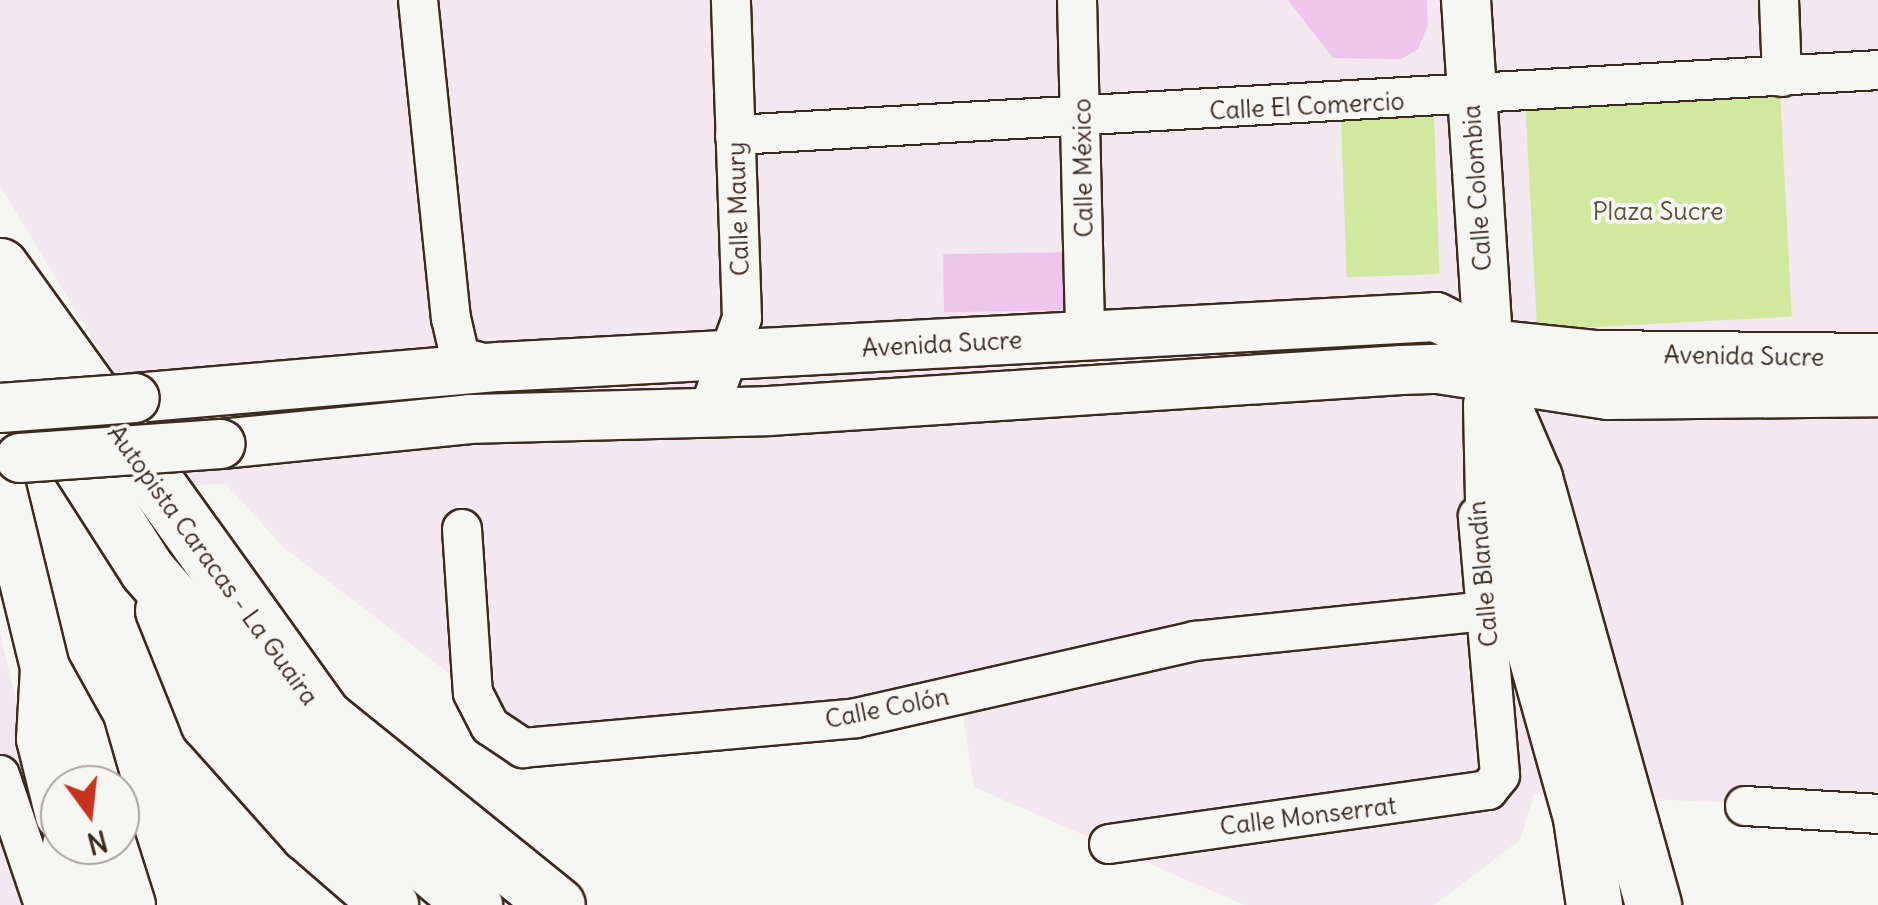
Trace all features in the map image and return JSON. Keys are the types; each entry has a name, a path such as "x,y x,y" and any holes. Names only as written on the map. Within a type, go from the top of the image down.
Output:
{"highway":[{"name":"Autopista Caracas - La Guaira","path":"6,300 147,570 346,798 474,905"},
{"name":"Autopista Caracas - La Guaira","path":"6,300 324,717 557,905"},
{"path":"1490,360 1493,502 1581,818 1594,905"},
{"path":"1490,360 1534,478 1653,905"},
{"path":"147,570 208,722 307,832 390,905"}],"main road":[{"name":"Calle Colombia","path":"1466,0 1490,360"},
{"name":"Avenida Sucre","path":"0,408 498,366 1436,316 1490,360 1608,395 1878,392"},
{"name":"Avenida Sucre","path":"7,467 470,419 708,412 1594,355 1878,358"},
{"path":"7,467 45,668 41,739 47,765"},
{"path":"45,668 80,733 90,765"},
{"path":"73,865 84,905"},
{"path":"118,865 130,905"}],"street":[{"path":"418,0 451,318 460,356 498,366"},
{"name":"Calle Maury","path":"708,412 742,318 731,0"},
{"name":"Calle México","path":"1077,0 1086,336"},
{"path":"1779,0 1782,76"},
{"name":"Calle El Comercio","path":"735,135 1470,97 1878,70"},
{"name":"Calle Blandín","path":"1490,360 1472,438 1500,775"},
{"name":"Calle Colón","path":"462,529 473,693 490,726 523,748 856,718 1195,641 1485,611"},
{"path":"0,775 44,905"},
{"name":"Calle Monserrat","path":"1109,844 1290,815 1470,797 1488,790 1500,775"},
{"path":"1746,806 1878,814"}],"shaded area":[{"path":"0,0 1878,0 1878,809 1534,794 1520,840 1434,905 1244,905 974,787 962,709 889,718 523,729 284,548 226,484 181,485 0,186"},
{"path":"0,633 40,801 40,865 57,865 71,905 0,905"}],"green space":[{"name":"Plaza Sucre","path":"1780,91 1792,317 1537,330 1525,104"},
{"path":"1434,116 1440,274 1347,277 1341,119"}],"building":[{"path":"1288,0 1427,0 1428,25 1418,49 1401,59 1333,58"},
{"path":"1073,252 1074,310 944,312 943,254"}]}
